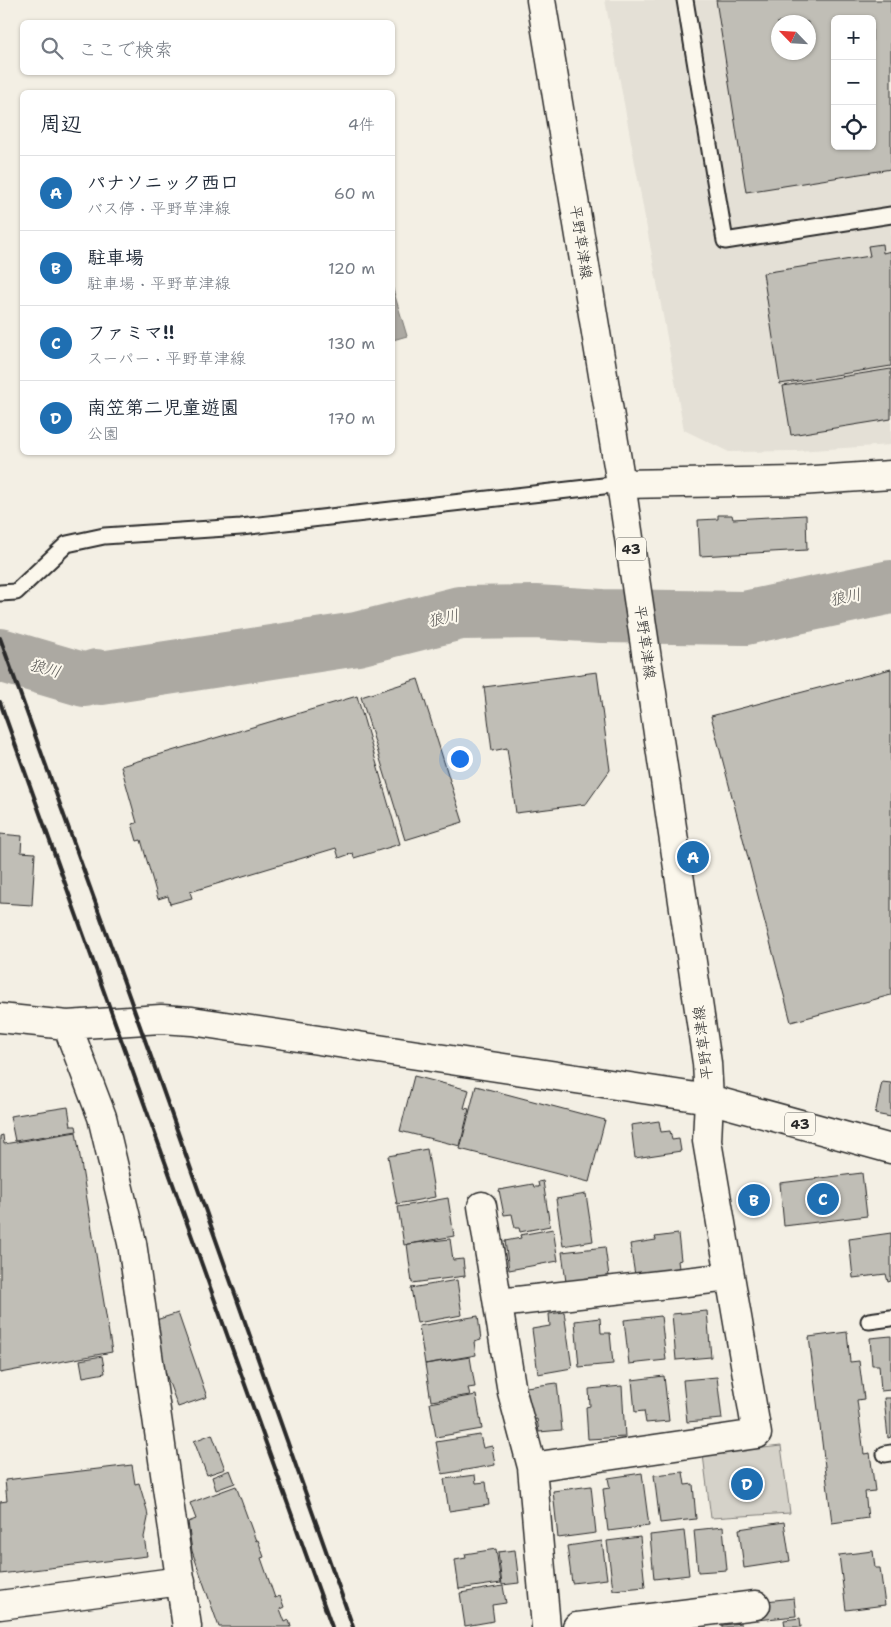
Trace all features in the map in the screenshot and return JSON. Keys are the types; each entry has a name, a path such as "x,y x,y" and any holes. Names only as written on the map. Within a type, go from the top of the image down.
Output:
{"street":[{"name":"平野草津線","path":"541,0 621,484 707,1062 709,1099 891,1149"},
{"path":"621,484 799,481 891,475"},
{"path":"0,1018 66,1025 161,1019 192,1021 709,1099 707,1141 757,1434 532,1467"},
{"path":"66,1025 102,1117 132,1243 187,1627"},
{"path":"482,1206 512,1392 532,1467 546,1627"},
{"path":"498,1304 730,1277"},
{"path":"0,1605 181,1581"},
{"path":"577,1627 756,1605"}],"lane":[{"path":"685,0 725,241 891,215"},
{"path":"0,593 16,592 67,544 104,536 241,527 621,484"},
{"path":"869,1322 891,1318"}],"shaded area":[{"path":"605,0 891,0 891,445 797,451 729,452 684,430"},
{"path":"395,296 407,336 395,339"},
{"path":"781,1446 790,1513 711,1518 703,1455"}],"building":[{"path":"716,0 891,0 891,169 746,192"},
{"path":"882,244 883,253 891,251 891,366 780,384 763,273 870,256 868,246"},
{"path":"891,369 891,419 791,435 783,386"},
{"path":"718,515 732,515 733,519 806,515 807,550 700,556 698,520 718,519"},
{"path":"891,669 891,995 791,1022 711,716"},
{"path":"597,672 610,770 586,804 516,813 507,748 492,751 484,687"},
{"path":"418,679 463,822 405,840 361,697"},
{"path":"357,696 400,844 354,858 353,853 339,858 336,848 190,892 192,898 170,904 168,896 158,899 141,840 137,841 132,824 137,823 121,766"},
{"path":"0,834 22,836 21,852 35,853 32,905 0,903"},
{"path":"414,1076 469,1090 464,1108 469,1109 460,1146 400,1131"},
{"path":"882,1082 891,1083 891,1117 875,1114"},
{"path":"476,1086 605,1120 589,1182 460,1149"},
{"path":"68,1107 71,1126 76,1126 77,1131 15,1141 10,1116"},
{"path":"659,1121 661,1132 670,1131 672,1140 679,1139 681,1151 635,1158 631,1125"},
{"path":"76,1132 112,1352 0,1373 0,1136 3,1135 4,1144"},
{"path":"427,1149 435,1197 397,1204 388,1156"},
{"path":"862,1173 867,1216 784,1226 780,1183"},
{"path":"543,1181 550,1226 520,1232 519,1228 515,1228 512,1214 504,1215 499,1190 533,1184 534,1187 539,1187 538,1182"},
{"path":"586,1194 593,1241 563,1246 556,1199"},
{"path":"448,1198 454,1236 404,1245 398,1207"},
{"path":"553,1229 558,1261 509,1270 505,1241 521,1238 520,1235"},
{"path":"891,1233 891,1281 888,1282 886,1274 853,1278 849,1239"},
{"path":"678,1234 681,1260 678,1261 679,1268 635,1275 630,1244 656,1240 655,1237"},
{"path":"450,1239 453,1260 463,1259 465,1276 412,1283 407,1244"},
{"path":"605,1247 609,1276 566,1282 562,1252"},
{"path":"457,1280 462,1315 417,1323 411,1288"},
{"path":"707,1311 711,1357 676,1360 672,1314"},
{"path":"564,1312 572,1368 538,1374 532,1329 550,1326 549,1314"},
{"path":"178,1313 207,1397 178,1407 161,1361 156,1320"},
{"path":"478,1316 481,1340 474,1342 476,1355 425,1364 419,1326"},
{"path":"661,1316 666,1360 629,1364 624,1320"},
{"path":"600,1318 601,1333 610,1333 613,1364 579,1367 575,1321"},
{"path":"847,1332 850,1362 859,1361 864,1399 857,1400 864,1454 870,1453 875,1491 865,1492 868,1518 832,1523 809,1337"},
{"path":"891,1336 891,1390 881,1391 879,1365 872,1365 870,1338"},
{"path":"102,1356 105,1373 83,1377 80,1360"},
{"path":"470,1357 475,1387 468,1388 470,1395 431,1401 425,1364"},
{"path":"664,1376 669,1421 646,1423 644,1411 635,1412 632,1380"},
{"path":"717,1377 722,1419 687,1422 683,1380"},
{"path":"557,1383 562,1430 539,1432 537,1419 530,1420 526,1387"},
{"path":"622,1386 625,1437 588,1439 586,1407 590,1406 589,1389"},
{"path":"476,1395 482,1429 436,1437 430,1403"},
{"path":"884,1398 891,1398 891,1437 888,1438"},
{"path":"212,1434 225,1469 207,1475 194,1441"},
{"path":"480,1435 483,1448 492,1446 495,1465 442,1474 436,1442"},
{"path":"132,1465 135,1484 139,1483 147,1510 148,1518 144,1537 147,1556 0,1574 0,1502 7,1501 5,1480"},
{"path":"230,1470 235,1483 216,1490 212,1477"},
{"path":"683,1472 685,1485 693,1484 696,1519 660,1523 654,1475"},
{"path":"642,1473 649,1526 608,1531 603,1489 610,1488 608,1478"},
{"path":"475,1475 476,1483 486,1482 489,1505 449,1511 444,1479"},
{"path":"236,1486 256,1541 258,1540 264,1557 261,1558 275,1598 280,1596 284,1607 280,1609 285,1622 289,1620 291,1627 219,1627 192,1551 188,1522 196,1519 190,1503"},
{"path":"591,1486 596,1533 558,1538 553,1491"},
{"path":"784,1522 790,1561 744,1568 739,1529"},
{"path":"723,1527 727,1570 698,1572 694,1530"},
{"path":"684,1531 689,1575 654,1579 650,1535"},
{"path":"640,1537 645,1587 613,1590 607,1541"},
{"path":"602,1541 607,1579 572,1583 567,1546"},
{"path":"496,1549 501,1583 459,1589 455,1560 466,1558 465,1554"},
{"path":"515,1550 519,1583 502,1585 498,1552"},
{"path":"873,1551 875,1568 880,1568 885,1605 846,1610 839,1555"},
{"path":"503,1586 506,1603 492,1605 494,1621 465,1626 460,1593"},
{"path":"794,1598 796,1616 757,1620 756,1602"},
{"path":"800,1618 801,1627 785,1627 784,1620"},
{"path":"741,1623 741,1627 722,1627 722,1625"}],"waterway":[{"name":"狼川","path":"0,655 85,680 96,676 101,678 357,639 460,613 535,612 602,616 745,618 891,587"}],"railway":[{"path":"0,638 159,1079 353,1627"},
{"path":"0,702 332,1627"}],"place":[{"name":"パナソニック西口","path":"693,857"},
{"name":"ファミマ!!","path":"823,1199"},
{"name":"駐車場","path":"754,1200"},
{"name":"南笠第二児童遊園","path":"747,1484"}]}
